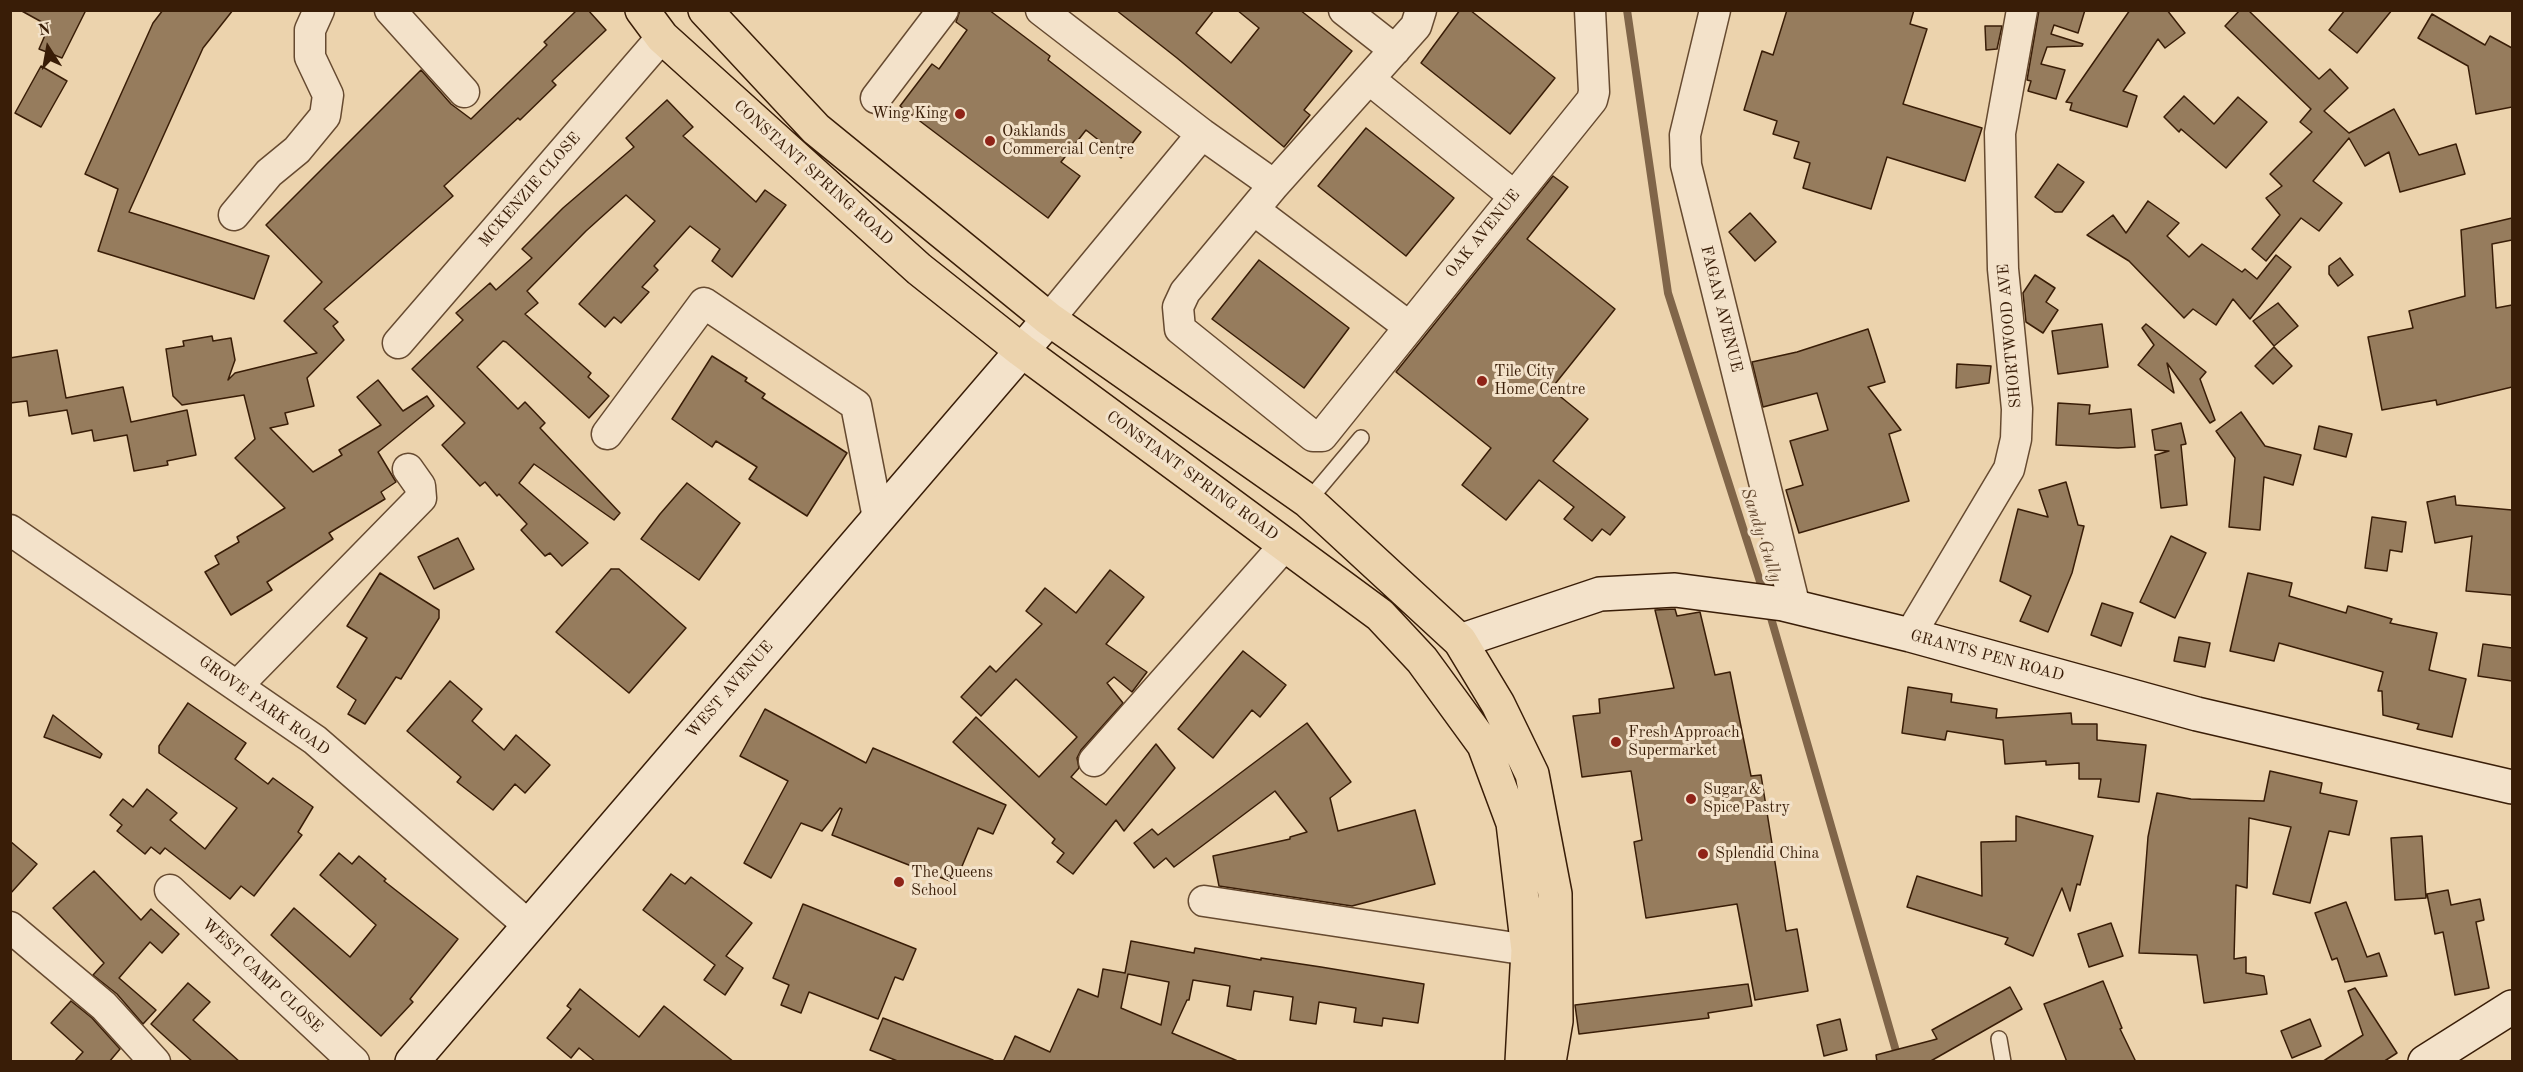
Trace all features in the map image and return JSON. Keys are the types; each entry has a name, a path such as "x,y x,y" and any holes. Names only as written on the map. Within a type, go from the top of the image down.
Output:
{"main road":[{"name":"CONSTANT SPRING ROAD","path":"642,10 662,37 919,269 1021,350 1380,615 1422,660 1484,745 1512,823 1528,950 1522,1062"},
{"path":"705,10 816,129 1049,319 1308,501 1460,641 1498,704 1532,774 1555,894 1556,1021 1548,1062"}],"street":[{"path":"234,215 269,172 297,150 325,117 328,95 309,57 309,30 319,10"},
{"path":"390,10 464,92"},
{"path":"876,98 944,10"},
{"path":"1041,10 1202,134 1274,185"},
{"path":"1344,10 1395,50"},
{"path":"1408,326 1254,210 1416,26 1422,10"},
{"name":"OAK AVENUE","path":"1254,210 1185,292 1178,307 1180,329 1312,436 1322,436 1408,326 1592,100 1594,92 1590,10"},
{"name":"FAGAN AVENUE","path":"1715,10 1685,135 1686,165 1789,605"},
{"name":"SHORTWOOD AVE","path":"1910,635 2009,470 2016,439 2017,409 2003,269 2000,133 2022,10"},
{"name":"MCKENZIE CLOSE","path":"398,343 662,37"},
{"path":"1369,79 1514,196"},
{"path":"1049,319 1202,134"},
{"path":"607,434 704,303 856,405 878,518"},
{"name":"WEST AVENUE","path":"412,1062 1049,319"},
{"path":"237,686 421,498 420,486 408,469"},
{"name":"GROVE PARK ROAD","path":"10,531 315,740 528,925"},
{"path":"1094,761 1285,545"},
{"name":"GRANTS PEN ROAD","path":"1460,641 1600,594 1675,590 1789,605 1910,635 2197,714 2512,787"},
{"name":"WEST CAMP CLOSE","path":"170,890 354,1062"},
{"path":"1204,902 1528,950"},
{"path":"10,927 104,1006 155,1062"},
{"path":"2425,1062 2512,1007"}],"lane":[{"path":"1308,501 1361,438"},
{"path":"1999,1039 2003,1062"}],"building":[{"path":"20,10 86,10 62,58 39,49 49,26"},
{"path":"163,10 233,10 203,48 129,212 269,256 254,299 98,251 118,189 85,174 153,23"},
{"path":"577,10 588,10 606,30 552,81 556,85 520,120 518,118 444,186 453,196 324,309 338,322 333,326 344,340 307,378 314,406 285,413 288,424 270,428 313,472 342,455 339,450 381,425 357,397 378,380 403,411 427,396 434,406 378,452 396,482 381,492 385,499 329,533 333,539 267,582 272,590 231,615 205,572 219,564 215,556 239,542 237,537 285,508 235,458 255,439 244,395 182,405 173,396 166,349 184,346 183,341 212,336 213,341 231,338 235,360 228,380 235,373 317,353 284,321 322,282 266,225 421,70 451,104 471,119 547,45 544,42"},
{"path":"960,10 989,10 1050,56 1048,60 1141,132 1121,158 1086,130 1061,162 1080,176 1048,218 900,106 932,64 939,69 967,30 956,22"},
{"path":"1116,10 1214,10 1196,33 1231,63 1259,28 1237,10 1300,10 1352,51 1304,110 1310,115 1284,147"},
{"path":"1460,10 1470,10 1555,78 1510,134 1421,63"},
{"path":"1787,10 1914,10 1910,24 1927,29 1903,104 1982,128 1965,181 1887,157 1871,209 1803,188 1810,163 1794,158 1799,142 1773,134 1777,121 1744,110 1762,51 1773,55"},
{"path":"2039,10 2085,10 2078,33 2054,25 2051,34 2083,44 2082,46 2047,47 2041,64 2065,70 2056,99 2028,91 2031,81 2027,80"},
{"path":"2130,10 2167,10 2185,33 2165,48 2158,39 2123,91 2137,96 2127,127 2070,110 2072,103 2066,102"},
{"path":"2240,10 2248,10 2319,79 2330,69 2348,88 2324,111 2349,133 2394,109 2419,155 2456,144 2465,174 2400,192 2389,152 2365,166 2349,138 2313,181 2342,203 2319,231 2301,218 2266,261 2252,249 2280,215 2266,198 2282,186 2270,174 2312,132 2300,122 2311,109 2225,26"},
{"path":"2345,10 2392,10 2357,53 2329,30"},
{"path":"2432,14 2485,45 2490,36 2512,48 2512,107 2476,114 2468,66 2418,38"},
{"path":"1985,26 2002,26 1997,49 1986,50"},
{"path":"41,66 67,81 41,127 15,113"},
{"path":"2184,96 2214,124 2238,97 2267,122 2226,168 2181,129 2179,132 2164,117"},
{"path":"667,100 693,127 683,136 756,202 765,190 786,205 732,277 712,261 720,249 690,226 654,266 658,270 642,287 649,292 621,323 614,317 605,327 579,304 655,221 626,195 586,231 527,291 538,303 525,314 591,373 588,377 609,396 589,418 506,342 503,341 477,367 518,409 525,402 545,423 540,428 620,513 614,520 534,464 519,483 588,543 562,566 550,553 545,556 521,530 527,524 499,494 497,496 485,482 480,486 442,445 465,423 412,369 463,320 456,313 490,283 496,290 532,258 522,249 563,208 634,147 626,138"},
{"path":"1366,128 1454,198 1406,256 1318,186"},
{"path":"2058,164 2084,182 2062,212 2055,212 2035,197"},
{"name":"Tile City Home Centre","path":"1553,176 1568,187 1527,239 1615,309 1551,389 1588,419 1553,461 1625,517 1610,535 1602,529 1592,541 1564,519 1574,507 1539,480 1506,520 1462,485 1491,448 1396,372"},
{"path":"2148,201 2179,223 2167,236 2189,257 2202,244 2242,272 2245,269 2257,279 2276,255 2291,267 2250,319 2233,299 2216,325 2193,309 2184,318 2129,261 2087,235 2113,215 2126,233"},
{"path":"1750,213 1776,242 1755,261 1729,232"},
{"path":"2512,218 2512,240 2492,244 2496,308 2512,305 2512,387 2437,405 2436,400 2382,410 2368,337 2413,328 2409,311 2465,296 2461,230"},
{"path":"2340,258 2353,275 2338,286 2329,274 2329,266"},
{"path":"1259,260 1349,328 1304,388 1212,319"},
{"path":"2035,275 2055,288 2046,302 2058,310 2043,333 2026,322 2023,293"},
{"path":"2278,303 2298,326 2274,346 2253,321"},
{"path":"2102,324 2108,367 2058,374 2052,331"},
{"path":"2146,324 2206,372 2200,379 2215,420 2210,423 2167,363 2174,393 2138,365 2154,345 2142,328"},
{"path":"1868,329 1885,382 1868,387 1901,430 1889,434 1909,501 1799,533 1786,490 1803,485 1790,441 1828,430 1817,393 1763,407 1752,362 1797,352"},
{"path":"2274,347 2292,366 2273,384 2255,366"},
{"path":"57,350 66,398 123,387 131,422 187,410 196,455 167,461 168,465 134,471 127,435 94,441 92,430 72,434 67,410 29,416 27,401 10,403 10,358"},
{"path":"712,356 747,378 745,381 765,394 762,398 847,453 807,516 749,479 757,467 716,441 712,447 672,419"},
{"path":"1957,364 1991,366 1989,383 1956,388"},
{"path":"2058,403 2090,405 2089,414 2131,409 2135,447 2056,445"},
{"path":"2241,412 2265,446 2301,455 2293,485 2264,477 2260,530 2229,527 2235,458 2216,431"},
{"path":"2181,423 2186,444 2181,445 2187,505 2161,508 2155,455 2169,451 2155,450 2152,430"},
{"path":"2319,426 2352,434 2346,457 2314,449"},
{"path":"2066,482 2078,525 2084,526 2072,573 2048,632 2020,621 2031,596 2000,581 2018,509 2048,517 2039,490"},
{"path":"687,483 740,523 699,580 641,539"},
{"path":"2455,496 2456,505 2512,510 2512,595 2466,591 2472,536 2435,543 2427,502"},
{"path":"2372,517 2406,522 2402,552 2390,550 2387,571 2365,568"},
{"path":"2171,536 2206,553 2175,618 2140,602"},
{"path":"458,538 474,569 434,589 418,557"},
{"path":"611,569 619,569 686,628 629,693 556,632"},
{"path":"1110,570 1144,597 1106,644 1147,672 1132,692 1114,677 1107,683 1123,703 1081,750 1077,758 1079,768 1071,777 1106,805 1156,744 1175,768 1124,831 1116,820 1073,874 1057,862 1064,853 1052,843 1055,839 953,742 976,717 1039,777 1077,737 1016,679 981,716 961,697 990,666 996,672 1042,624 1026,611 1045,588 1076,613"},
{"path":"380,573 439,610 439,618 401,679 396,677 365,724 348,714 356,700 337,687 367,638 347,626"},
{"path":"2248,573 2292,583 2289,596 2346,613 2348,606 2392,619 2390,623 2437,633 2429,670 2466,679 2452,737 2417,729 2419,724 2383,715 2382,691 2378,691 2383,672 2279,643 2274,661 2230,651"},
{"path":"2102,603 2133,613 2121,646 2091,635"},
{"path":"1675,609 1677,616 1700,612 1715,675 1730,672 1751,776 1761,775 1786,931 1797,929 1808,991 1755,1000 1737,904 1646,918 1634,842 1642,840 1631,771 1582,777 1573,716 1600,713 1599,699 1674,688 1655,610"},
{"path":"2179,637 2210,643 2205,667 2174,661"},
{"path":"2483,644 2512,648 2512,681 2478,676"},
{"path":"1243,651 1286,685 1260,717 1252,710 1213,758 1178,729"},
{"path":"450,681 482,709 472,721 504,750 516,735 550,765 525,793 515,784 493,810 457,782 461,777 407,731"},
{"path":"1908,687 1952,694 1951,702 1997,709 1996,718 2071,713 2072,724 2097,724 2097,740 2146,745 2139,802 2098,797 2101,779 2079,779 2079,763 2046,765 2046,761 2005,764 2003,740 1947,731 1945,740 1902,733"},
{"path":"188,703 246,743 235,759 268,784 273,778 313,807 298,832 302,835 254,896 241,886 230,899 165,848 160,854 151,847 145,854 117,831 122,825 110,815 123,799 133,807 147,789 177,813 170,820 205,849 237,808 159,753 159,746"},
{"path":"765,709 866,763 873,748 1006,805 993,834 978,828 955,883 832,835 842,809 840,808 822,831 801,823 771,878 744,863 788,781 740,756"},
{"path":"53,715 102,754 100,758 44,737"},
{"path":"1307,723 1351,782 1330,798 1338,831 1415,810 1435,884 1352,906 1219,886 1213,856 1290,839 1290,837 1307,832 1275,791 1174,867 1166,858 1154,868 1134,843 1152,829 1158,835"},
{"path":"2270,771 2322,783 2320,793 2357,801 2349,835 2329,831 2310,903 2273,894 2291,827 2249,818 2247,888 2236,885 2234,959 2246,957 2246,973 2264,976 2267,994 2204,1003 2197,955 2139,953 2148,837 2157,793 2191,799 2264,801"},
{"path":"2016,816 2093,836 2080,885 2077,884 2070,911 2062,888 2033,956 2005,944 2008,938 1907,907 1917,876 1982,896 1981,842 2016,841"},
{"path":"2422,836 2426,898 2395,900 2391,838"},
{"path":"10,841 37,864 10,894"},
{"path":"339,853 352,864 359,856 386,879 384,881 458,939 410,999 413,1002 381,1036 271,935 294,908 350,957 376,925 320,875"},
{"path":"94,871 141,920 151,909 179,934 162,953 150,942 119,978 156,1010 143,1024 117,994 93,975 104,963 53,908"},
{"path":"671,874 685,884 691,877 752,923 726,956 743,968 725,995 704,980 715,965 643,910"},
{"path":"2448,890 2451,905 2480,899 2484,920 2476,922 2489,988 2455,995 2443,932 2435,934 2427,894"},
{"path":"2346,902 2367,957 2379,953 2387,976 2345,982 2337,958 2332,960 2315,913"},
{"path":"803,904 916,949 903,980 895,977 878,1019 809,992 801,1013 781,1005 789,985 773,978"},
{"path":"2111,923 2123,956 2089,967 2078,934"},
{"path":"1131,941 1194,953 1195,948 1424,984 1418,1023 1383,1018 1382,1026 1354,1022 1356,1008 1319,1002 1316,1024 1290,1020 1293,997 1254,991 1251,1010 1227,1006 1230,986 1193,980 1189,1000 1172,1033 1240,1062 1003,1062 1015,1036 1050,1052 1078,989 1098,997 1103,969 1125,973","holes":["1128,974 1169,982 1161,1025 1121,1008"]},
{"path":"2103,981 2122,1028 2120,1029 2136,1062 2067,1062 2044,1004"},
{"path":"188,983 210,1002 193,1020 240,1062 193,1062 151,1024"},
{"path":"1748,984 1752,1006 1708,1013 1709,1018 1579,1034 1575,1005"},
{"path":"2010,987 2022,1009 1929,1062 1877,1062 1876,1055 1937,1039 1932,1030"},
{"path":"2355,988 2397,1053 2383,1062 2322,1062 2363,1035 2348,991"},
{"path":"580,989 639,1037 664,1006 734,1062 596,1062 579,1048 571,1058 547,1038 571,1009 567,1006"},
{"path":"71,1001 92,1018 120,1049 109,1062 74,1062 83,1052 51,1023"},
{"path":"883,1018 993,1060 993,1062 900,1062 870,1050"},
{"path":"1840,1019 1847,1050 1824,1056 1817,1025"},
{"path":"2310,1019 2321,1046 2292,1058 2281,1031"}],"waterway":[{"name":"Sandy Gully","path":"1627,10 1668,293 1764,594"},
{"name":"Sandy Gully","path":"1769,611 1898,1058"}],"place":[{"name":"Wing King","path":"960,114"},
{"name":"Oaklands Commercial Centre","path":"990,141"},
{"name":"Tile City Home Centre","path":"1482,381"},
{"name":"Fresh Approach Supermarket","path":"1616,742"},
{"name":"Sugar & Spice Pastry","path":"1691,799"},
{"name":"Splendid China","path":"1703,854"},
{"name":"The Queens School","path":"899,882"}]}
